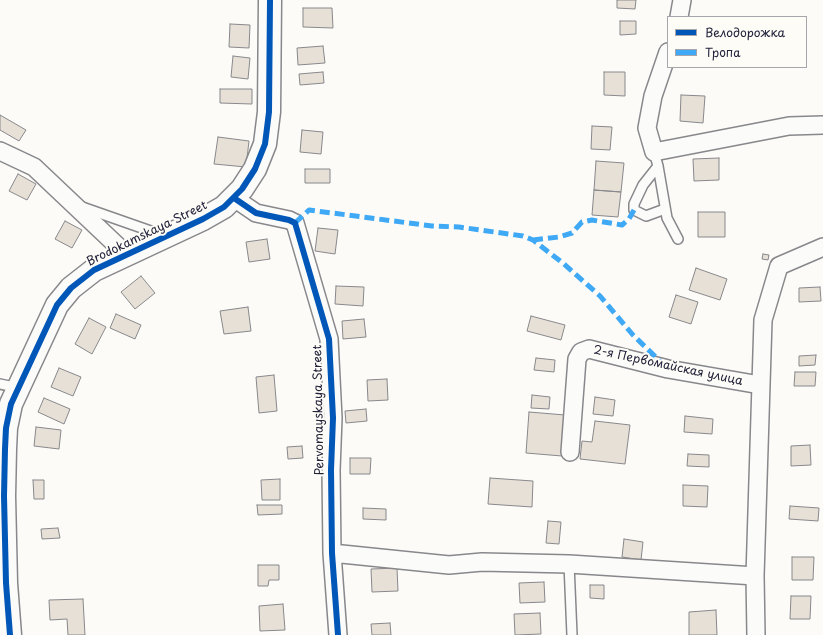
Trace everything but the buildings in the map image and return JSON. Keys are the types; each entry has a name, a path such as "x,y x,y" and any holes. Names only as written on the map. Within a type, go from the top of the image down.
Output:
{"street":[{"path":"234,198 255,169 265,144 269,112 270,0"},
{"path":"679,16 682,0"},
{"path":"667,55 653,96 647,128 656,159 788,126 823,125"},
{"path":"0,151 34,167 126,255"},
{"name":"Brodokamskaya Street","path":"10,635 6,583 4,449 6,428 11,404 9,386 57,305 71,288 94,270 224,207 234,198"},
{"name":"Pervomayskaya Street","path":"234,198 256,213 289,220 295,223 329,339 332,418 332,553 338,635"},
{"name":"2-я Первомайская улица","path":"756,635 755,576 763,320 779,266 823,247"},
{"name":"2-я Первомайская улица","path":"570,452 577,359 581,352 589,349 668,369 760,385"},
{"path":"332,553 449,566 482,562 570,564 755,576"}],"lane":[{"path":"656,159 667,218 678,239"},
{"path":"656,159 634,204 634,210 646,216 665,209"},
{"path":"71,203 166,236"},
{"path":"570,564 572,635"}],"marked path":[{"path":"295,223 309,210 432,226 459,227 523,236 533,240 564,264 600,296 633,335 668,369"},
{"path":"533,240 559,237 572,233 582,222 592,220 622,225 629,219 634,210"}],"cycle path":[{"path":"10,635 6,583 4,496 6,428 11,404 57,305 71,288 94,270 203,219 224,207 242,189 255,169 265,144 269,112 270,0"},
{"path":"234,198 256,213 289,220 295,223 329,339 333,418 331,470 332,553 338,635"}]}
